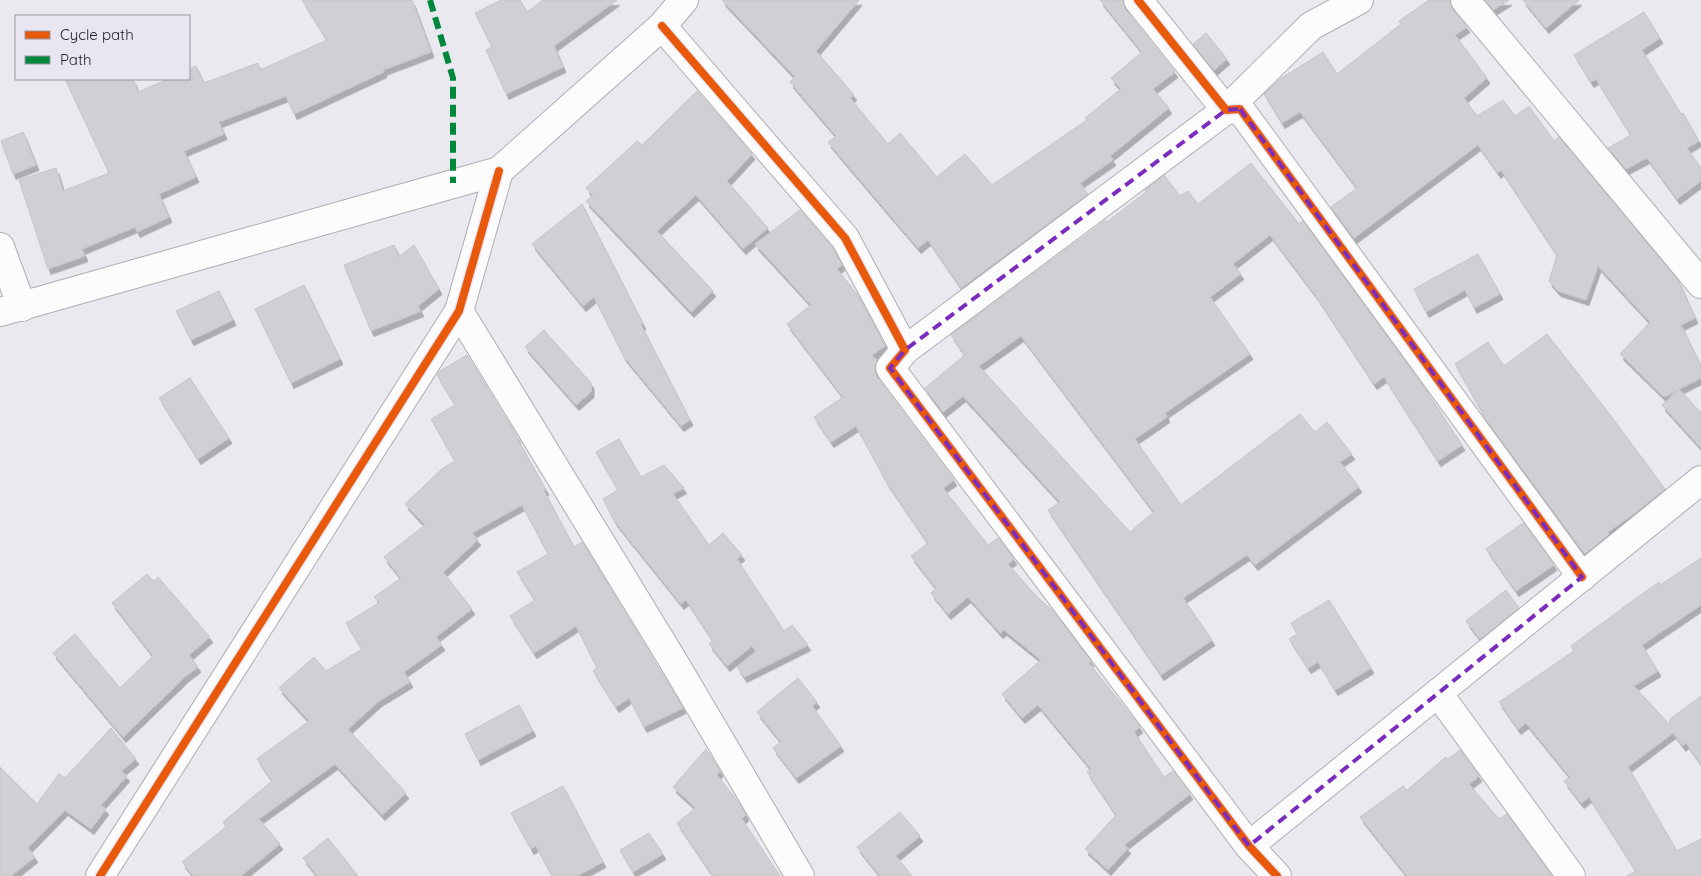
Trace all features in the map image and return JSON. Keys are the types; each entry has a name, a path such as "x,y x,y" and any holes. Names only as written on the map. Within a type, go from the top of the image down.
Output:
{"street":[{"path":"0,247 11,310 499,171 662,26 684,0"},
{"path":"1138,0 1226,110"},
{"path":"1277,876 1249,846 890,368 905,350 1226,110 1311,26 1359,0"},
{"path":"1465,0 1701,284"},
{"path":"662,26 845,238 905,350"},
{"path":"1226,110 1240,109 1582,577"},
{"path":"100,876 459,311 499,171"},
{"path":"459,311 672,659 800,876"},
{"path":"1249,846 1701,480"},
{"path":"1438,693 1571,876"}],"highlighted area":[{"path":"1240,109 1582,577 1249,846 890,368 905,350 1226,110"}],"building":[{"path":"302,0 412,0 431,52 383,70 384,72 294,114 286,96 219,122 224,134 184,151 196,177 159,194 169,217 137,232 135,227 82,249 85,256 48,269 19,180 56,168 63,191 109,173 65,80 133,80 138,92 166,80 190,80 190,69 196,66 204,83 258,63 260,70 327,40"},
{"path":"501,0 520,0 527,12 543,0 617,0 554,46 563,67 506,94 486,50 492,47 475,13"},
{"path":"722,0 859,0 816,51 854,95 850,98 888,144 900,133 937,177 965,154 992,185 1087,120 1085,118 1121,89 1111,78 1142,52 1100,0 1123,0 1126,10 1175,72 1153,89 1169,108 1110,156 1113,160 1080,183 1088,194 961,288 928,240 918,248 828,142 836,136 790,82 795,77"},
{"path":"1429,0 1450,0 1453,10 1467,27 1455,35 1487,78 1464,98 1477,116 1503,100 1515,116 1529,106 1554,141 1559,137 1678,280 1695,318 1681,325 1701,366 1701,378 1679,389 1701,413 1701,448 1662,405 1678,390 1664,397 1620,354 1650,322 1598,266 1586,300 1558,291 1549,281 1557,255 1501,170 1498,173 1478,145 1354,238 1331,207 1357,188 1300,112 1282,123 1264,94 1280,79 1323,52 1337,74 1401,24 1399,21"},
{"path":"1485,0 1509,0 1493,10"},
{"path":"1523,0 1579,0 1546,28"},
{"path":"1644,12 1660,38 1642,50 1699,141 1687,148 1701,168 1701,181 1677,199 1647,158 1626,169 1608,148 1631,135 1596,79 1591,82 1574,55"},
{"path":"1206,33 1227,59 1214,70 1193,44"},
{"path":"697,91 752,154 727,181 768,228 743,249 696,195 657,231 713,291 691,312 586,201 593,196 586,188 637,141 642,145"},
{"path":"23,132 36,165 13,174 1,141"},
{"path":"1251,163 1299,224 1303,221 1426,390 1462,445 1438,461 1384,377 1374,384 1316,296 1270,235 1233,264 1241,274 1210,297 1250,354 1165,413 1167,417 1135,439 1181,505 1300,414 1315,432 1327,422 1352,454 1340,462 1359,487 1255,565 1247,555 1183,598 1212,640 1161,675 1048,510 1060,502 963,396 943,412 925,388 965,355 951,335 1106,220 1107,222 1146,192 1145,190 1164,175 1180,196 1188,191 1198,204","holes":["1021,336 1154,512 1130,532 979,366"]},
{"path":"582,204 690,420 681,426 624,357 594,297 583,306 532,244"},
{"path":"800,210 832,247 842,265 837,269 857,294 885,346 872,355 877,361 875,371 877,377 954,480 943,488 988,545 998,538 1014,559 1008,564 1037,597 1052,610 1091,661 1089,663 1140,727 1134,732 1164,777 1173,771 1190,794 1124,845 1128,848 1108,870 1085,849 1116,815 1087,772 1091,769 1038,705 1022,718 1002,694 1041,660 1004,630 1000,633 968,597 948,614 931,593 936,588 911,556 928,543 887,483 856,426 831,442 814,417 843,397 787,324 811,305 755,244"},
{"path":"394,245 399,257 414,245 439,289 418,306 421,311 371,331 344,265"},
{"path":"1478,254 1500,294 1474,308 1465,290 1426,312 1414,289"},
{"path":"304,285 340,359 291,383 255,309"},
{"path":"219,291 233,320 191,340 176,311"},
{"path":"544,330 591,383 591,392 576,405 525,347"},
{"path":"1547,334 1665,489 1608,532 1609,534 1585,554 1487,421 1455,364 1488,342 1504,366"},
{"path":"467,355 518,438 574,547 582,542 683,708 644,727 629,698 616,707 593,671 597,668 576,626 534,653 510,616 535,600 517,572 548,554 522,505 472,533 478,540 443,572 472,609 436,637 442,645 404,672 410,682 379,701 348,729 406,793 382,815 335,764 259,819 280,844 241,876 193,876 182,862 226,827 223,822 272,781 257,759 309,721 279,688 314,657 326,671 362,649 346,623 379,603 374,597 401,578 384,557 425,525 405,504 443,468 455,461 431,419 455,405 437,375 440,371"},
{"path":"190,378 229,438 198,459 159,398"},
{"path":"619,439 641,477 664,465 684,488 673,494 709,545 723,533 742,555 737,559 784,631 792,625 808,645 744,677 737,667 756,652 752,646 727,666 709,644 713,641 686,600 681,604 615,522 603,499 618,490 596,452"},
{"path":"1523,523 1554,565 1516,591 1486,549"},
{"path":"1701,558 1701,605 1642,645 1658,671 1634,686 1670,725 1670,719 1701,696 1701,764 1686,743 1683,746 1673,733 1628,767 1677,851 1701,839 1701,876 1627,876 1636,871 1589,797 1581,803 1564,781 1570,777 1526,723 1518,729 1499,702 1574,651 1571,646 1659,582 1660,585"},
{"path":"147,574 154,581 158,577 210,637 189,655 198,667 186,676 123,737 53,653 75,634 120,688 153,656 112,603"},
{"path":"1506,590 1519,608 1480,639 1466,621"},
{"path":"1329,600 1371,668 1335,690 1318,662 1308,668 1289,639 1297,634 1291,623"},
{"path":"798,678 817,702 812,706 841,746 796,778 773,748 781,742 757,712"},
{"path":"519,705 533,731 478,760 465,734"},
{"path":"111,728 136,759 121,771 127,776 101,805 106,809 91,829 65,810 28,848 35,857 11,876 0,876 0,767 37,804 59,774 65,778"},
{"path":"706,749 720,771 717,775 746,815 742,819 780,876 713,876 677,823 696,808 673,787"},
{"path":"1460,750 1479,776 1469,784 1499,819 1507,814 1552,876 1407,876 1360,817 1403,786 1407,790 1446,757 1448,759"},
{"path":"563,786 603,862 577,876 552,876 536,846 531,849 511,813"},
{"path":"900,812 920,836 896,856 912,876 880,876 857,847"},
{"path":"649,833 663,854 633,872 620,850"},
{"path":"328,838 358,876 317,876 303,858"}],"marked path":[{"path":"430,0 453,78 453,183"}],"cycle path":[{"path":"1138,0 1226,110 1240,109 1582,577"},
{"path":"662,26 845,238 905,350 890,368 1249,846 1277,876"},
{"path":"100,876 459,311 499,171"}]}
